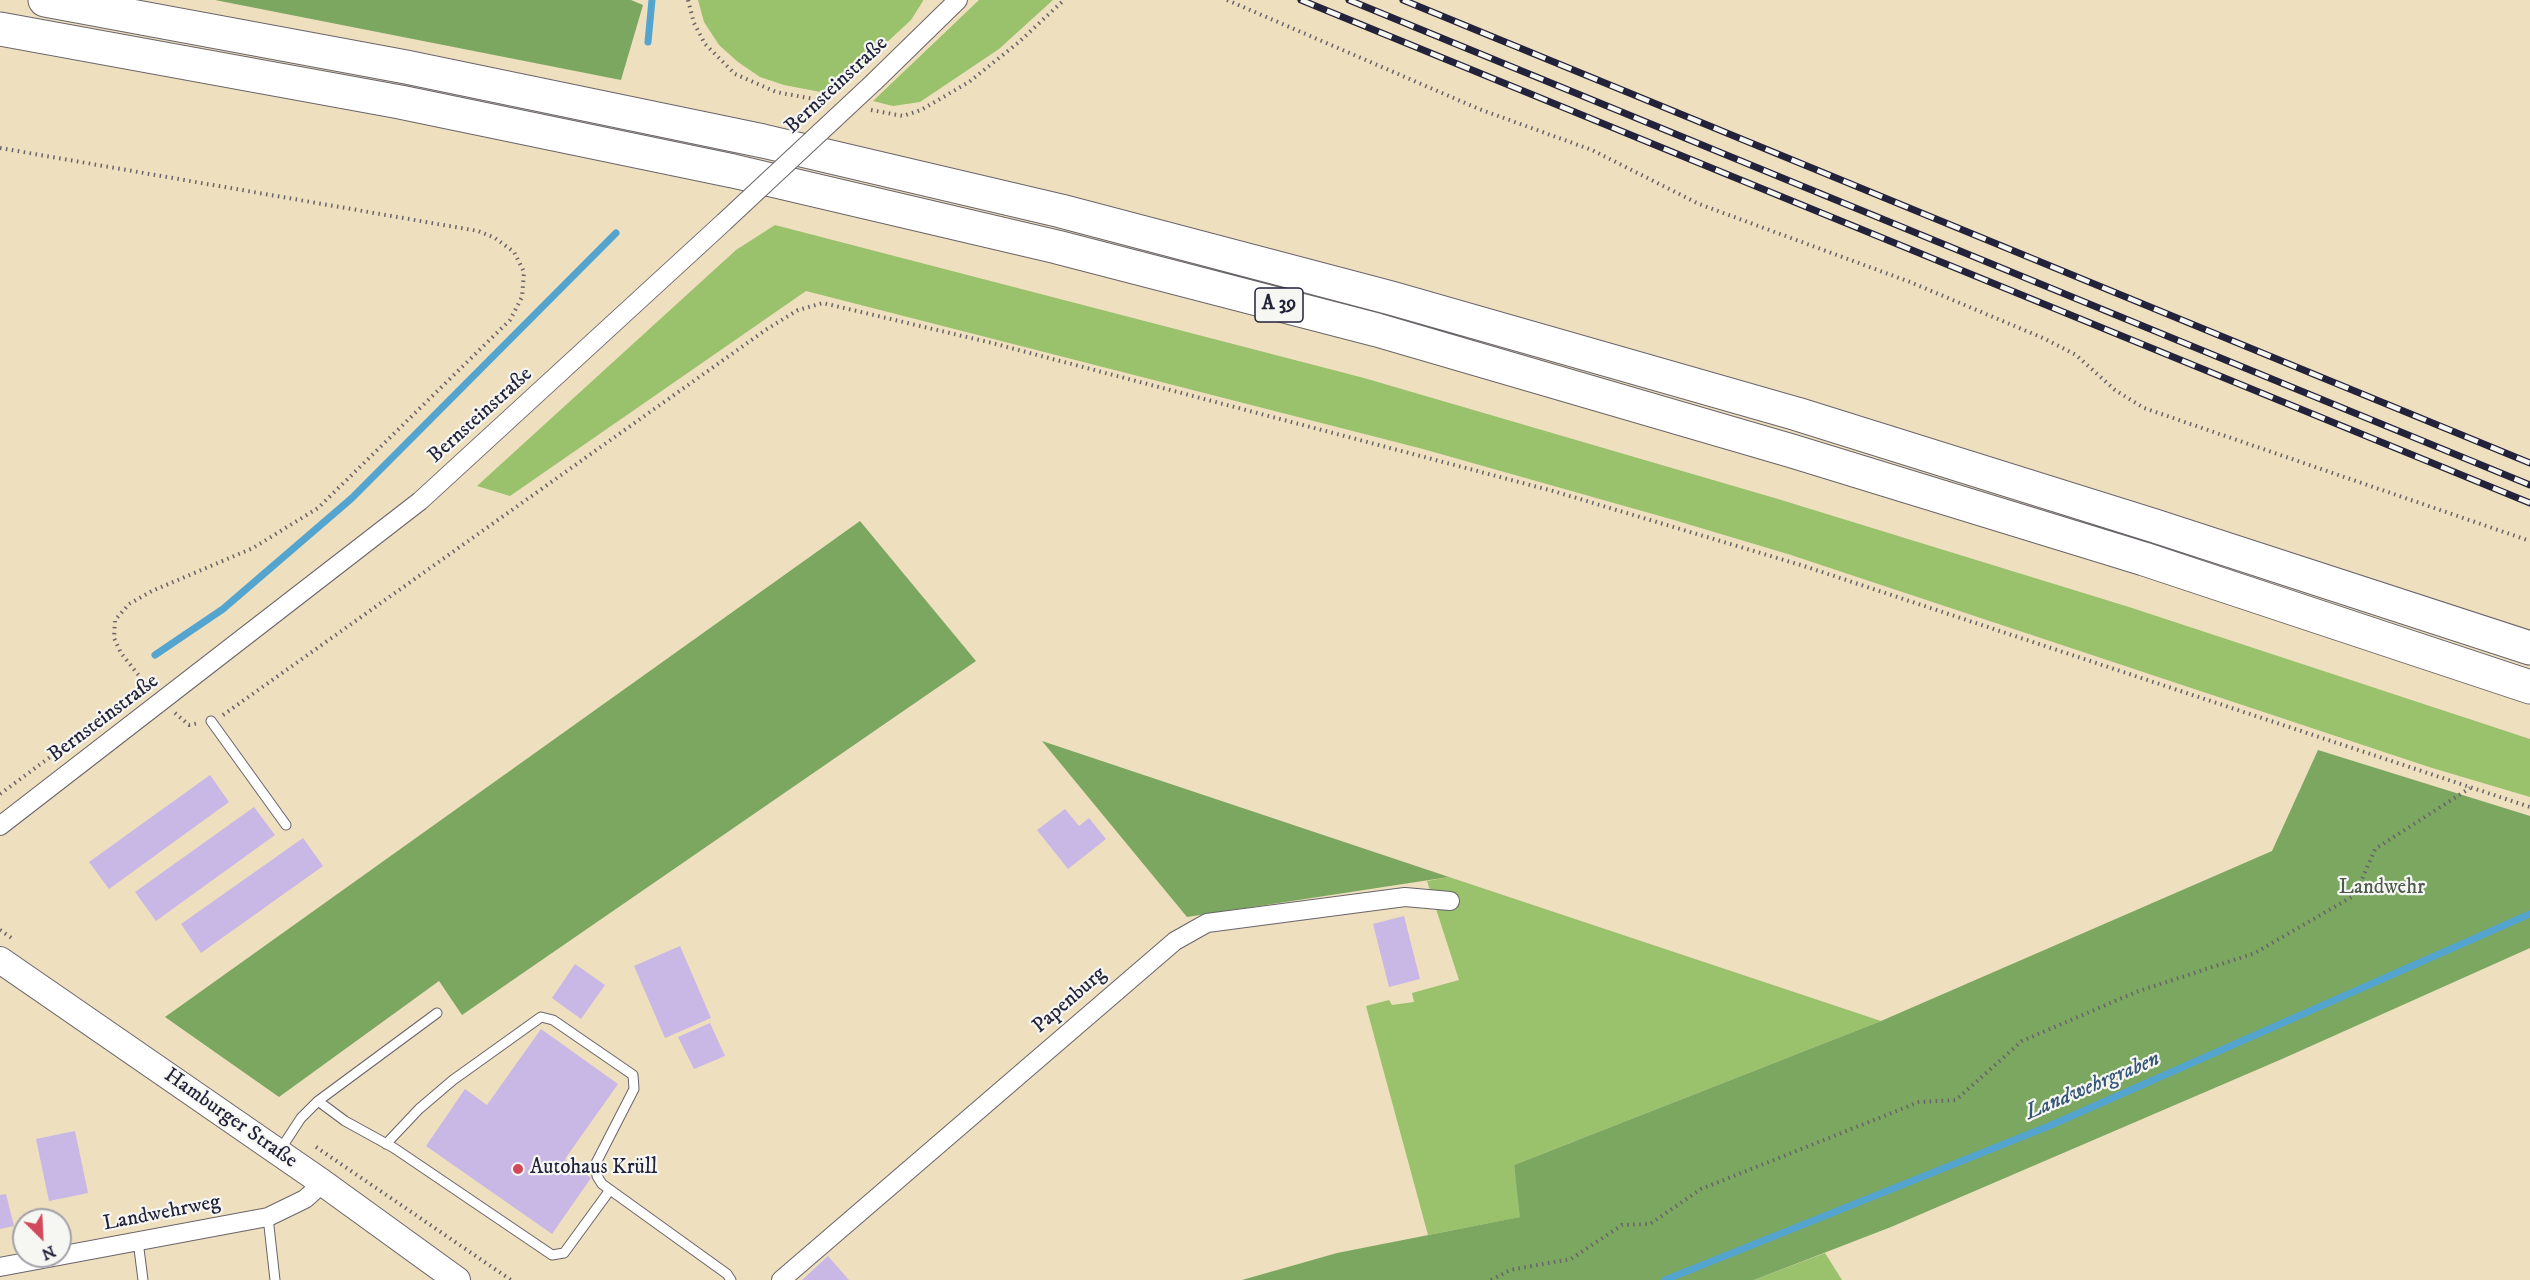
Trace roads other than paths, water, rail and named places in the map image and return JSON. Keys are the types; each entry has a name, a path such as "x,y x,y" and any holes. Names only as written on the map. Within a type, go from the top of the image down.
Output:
{"highway":[{"name":"A 39","path":"45,0 406,67 763,141 1061,211 1391,298 1797,414 2156,526 2530,648"},
{"name":"A 39","path":"0,29 400,102 733,171 1057,247 1343,321 1917,489 2144,560 2530,687"}],"main road":[{"name":"Hamburger Straße","path":"0,960 279,1152 457,1280"}],"street":[{"name":"Bernsteinstraße","path":"0,826 162,703 420,501 724,222 958,0"},
{"name":"Papenburg","path":"781,1280 1183,936 1207,923 1242,918 1405,897 1450,901"},
{"name":"Landwehrweg","path":"0,1267 268,1217 305,1199 323,1183"}],"lane":[{"path":"212,721 286,825"},
{"path":"279,1152 301,1118 318,1101 437,1013"},
{"path":"386,1144 441,1089 541,1017 553,1020 633,1076 634,1089 596,1163 597,1176 610,1190 727,1274 730,1280"},
{"path":"318,1101 345,1121 386,1144 552,1255 564,1253 610,1190"},
{"path":"268,1217 275,1280"},
{"path":"138,1241 143,1280"}],"waterway":[{"path":"648,42 652,0"},
{"path":"155,655 223,609 352,498 616,233"},
{"name":"Landwehrgraben","path":"1665,1280 2049,1126 2530,914"}],"railway":[{"path":"1301,0 2530,503"},
{"path":"1349,0 2530,485"},
{"path":"1403,0 2530,463"}],"place":[{"name":"Autohaus Krüll","path":"518,1169"}],"park label":[{"name":"Landwehr","path":"2382,889"}]}
